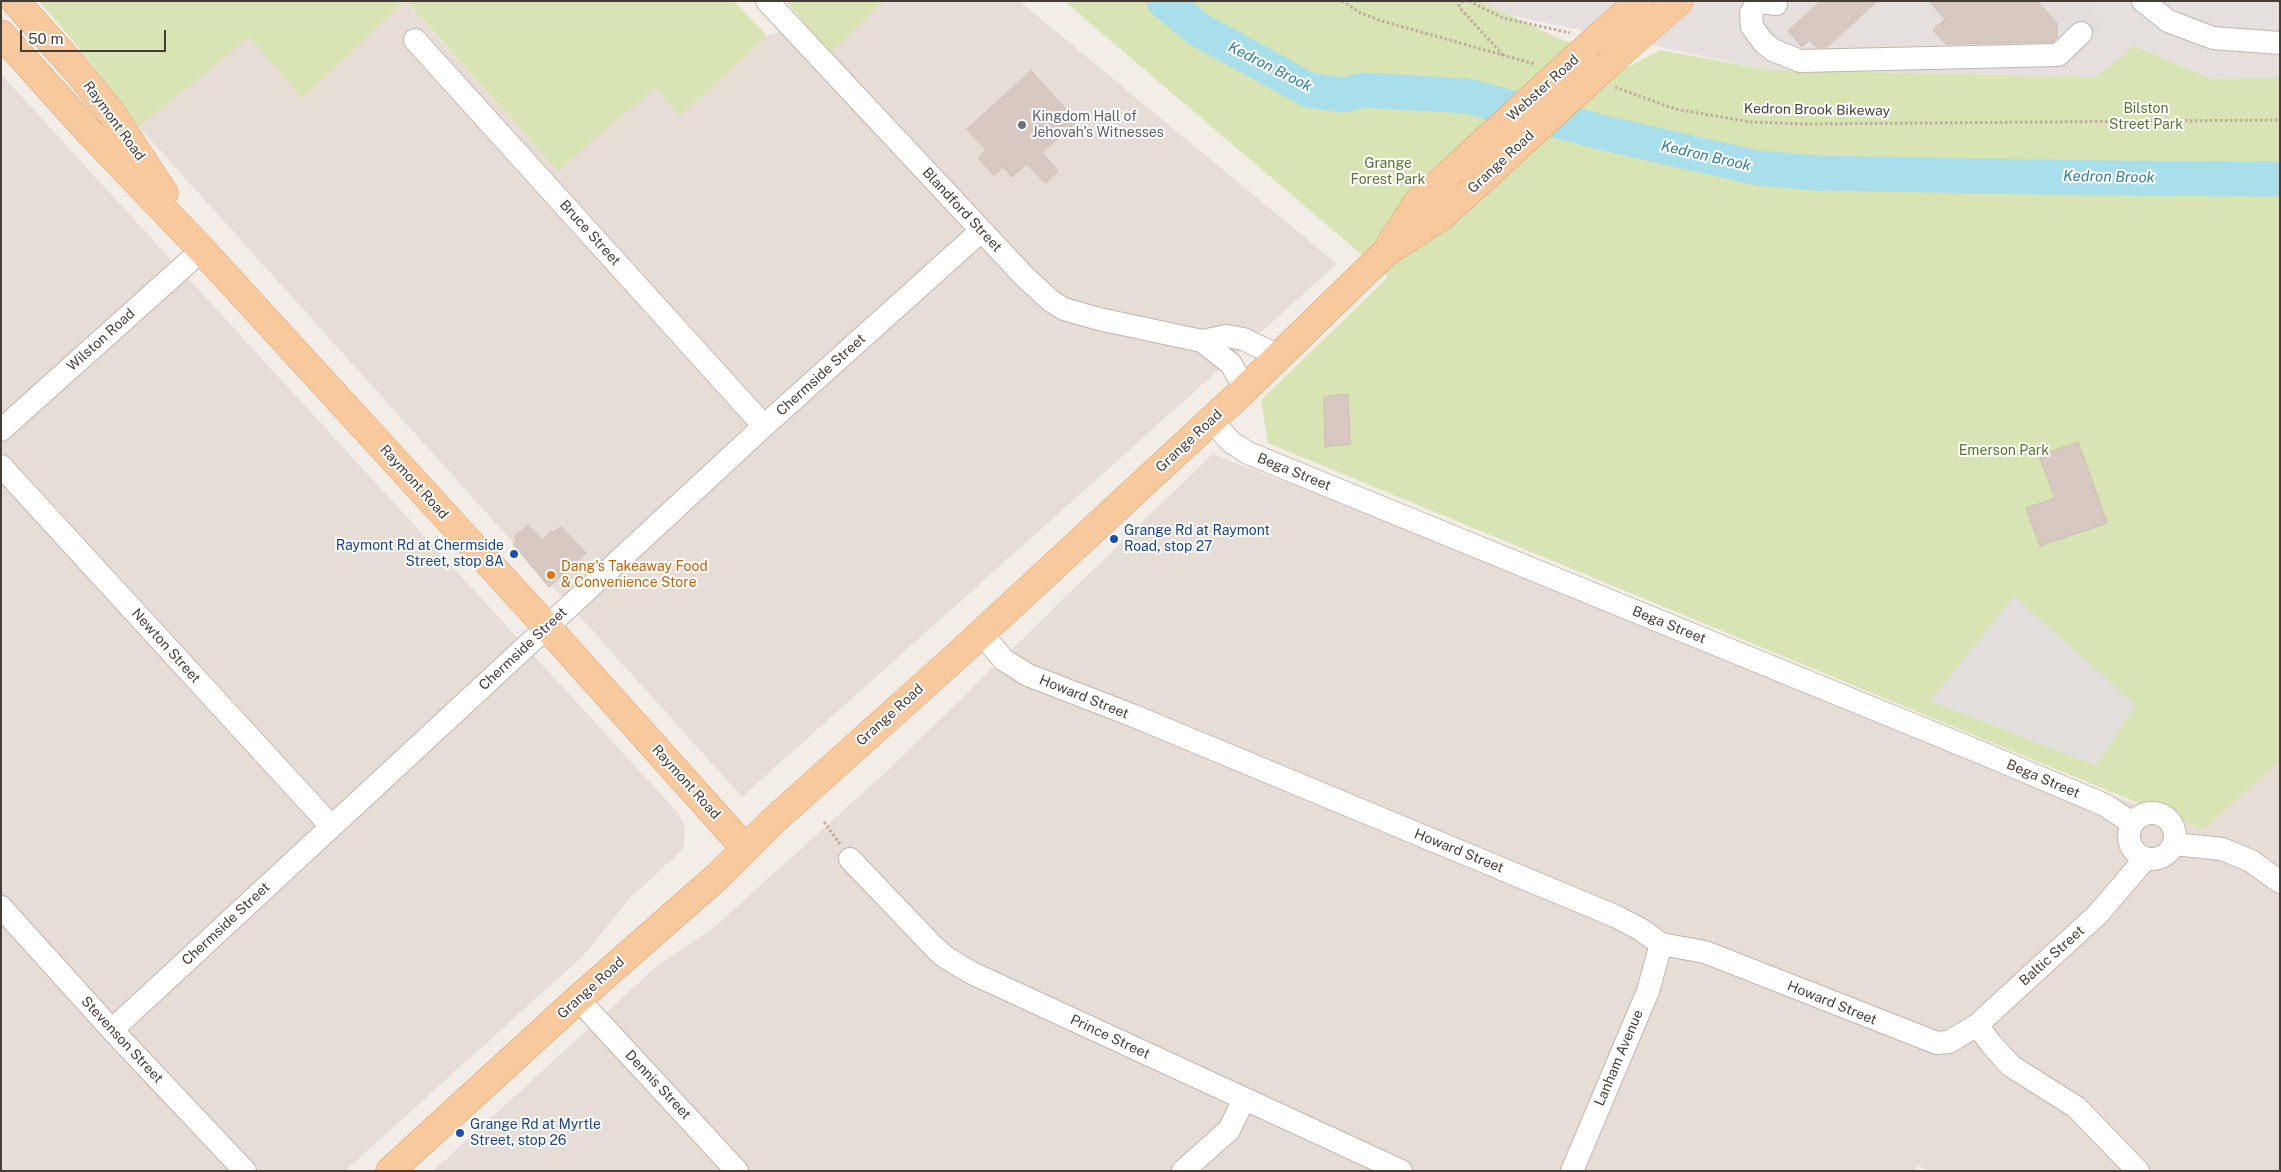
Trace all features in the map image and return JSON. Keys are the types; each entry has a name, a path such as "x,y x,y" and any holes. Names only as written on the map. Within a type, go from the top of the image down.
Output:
{"main road":[{"name":"Raymont Road","path":"15,1 74,67 112,114 202,250"},
{"name":"Webster Road","path":"1448,175 1578,42 1639,1"},
{"path":"1609,74 1679,1"},
{"name":"Raymont Road","path":"1,34 90,133 202,250 547,627 745,848"},
{"name":"Grange Road","path":"390,1171 578,999 718,876 745,848 981,634 1245,389 1385,253 1443,215 1477,184 1609,74"},
{"name":"Grange Road","path":"1385,253 1417,203 1448,175"}],"street":[{"name":"Blandford Street","path":"767,1 1037,289 1064,309 1099,319 1202,342 1230,364 1245,389"},
{"path":"2143,1 2168,22 2213,38 2280,43"},
{"path":"1776,4 1760,2 1755,6 1751,13 1752,27 1764,43 1773,50 1800,61 2058,55 2081,33"},
{"name":"Bruce Street","path":"415,40 764,426"},
{"name":"Chermside Street","path":"112,1030 764,426 981,231"},
{"name":"Wilston Road","path":"1,430 202,250"},
{"name":"Blandford Street","path":"1202,342 1227,336 1243,339 1279,356"},
{"name":"Bega Street","path":"1211,420 1231,442 1248,453 2051,782 2105,805 2132,824"},
{"name":"Newton Street","path":"1,466 331,826"},
{"name":"Howard Street","path":"981,634 1004,660 1028,675 1134,716 1615,916 1640,929 1661,944 1705,952 1899,1029 1937,1043 1949,1042"},
{"path":"2148,813 2157,813 2166,817 2172,824 2175,834 2174,844 2167,853 2158,858 2146,858 2136,853 2130,844 2129,834 2132,824 2139,817 2148,813"},
{"path":"2174,844 2222,850 2251,861 2280,882"},
{"name":"Baltic Street","path":"1949,1042 1977,1025 2097,915 2146,858"},
{"name":"Prince Street","path":"850,859 934,946 956,964 984,980 1401,1171"},
{"name":"Stevenson Street","path":"1,907 112,1030 245,1171"},
{"name":"Lanham Avenue","path":"1572,1171 1648,991 1661,944"},
{"name":"Dennis Street","path":"578,999 736,1171"},
{"path":"1977,1025 2011,1066 2076,1107 2138,1171"},
{"path":"1182,1171 1229,1130 1244,1100"}],"path":[{"path":"1342,1 1359,12 1378,20 1542,66"},
{"path":"1463,1 1459,5 1460,8 1503,55"},
{"path":"1469,1 1503,18 1578,42"},
{"name":"Kedron Brook Bikeway","path":"1609,74 1675,109 1751,122 1815,124 2280,120"},
{"path":"824,822 850,859"}],"shaded area":[{"path":"405,1 558,171 655,86 680,117 767,36 875,1 1019,1 1337,264 742,797 139,127 249,36 302,97"},
{"path":"1480,1 2280,1 2280,77 2212,79 2134,46 2097,77 1770,70 1509,15"},
{"path":"2040,1 2085,1 2104,22 2079,45"},
{"path":"1,74 679,814 685,828 684,845 681,851 629,899 585,954 345,1171 1,1171"},
{"path":"1212,454 2203,830 2280,761 2280,1171 1929,1171 1918,1166 1913,1171 433,1171 658,965 712,929 889,769"},
{"path":"2014,596 2136,705 2096,766 1930,701"}],"green space":[{"path":"39,1 405,1 302,98 249,37 139,127 75,43"},
{"path":"406,1 734,1 767,36 680,117 655,87 558,171"},
{"path":"786,1 884,1 830,53"},
{"name":"Emerson Park","path":"1064,1 1480,1 1558,38 1630,66 1660,50 1770,70 2096,77 2134,46 2212,79 2280,77 2280,761 2203,830 1268,443 1261,400 1388,277"}],"building":[{"path":"1821,1 1877,1 1827,47 1816,47 1809,40 1802,47 1788,31"},
{"path":"1929,1 2037,1 2057,23 2057,37 2053,42 1946,44 1933,30 1945,19"},
{"name":"Kingdom Hall of Jehovah’s Witnesses","path":"1031,71 1077,121 1042,153 1058,171 1045,183 1027,164 1012,177 1003,167 994,175 978,158 986,150 967,129"},
{"path":"1348,394 1350,444 1325,447 1324,397"},
{"path":"2078,442 2107,523 2040,546 2026,508 2055,498 2039,456"},
{"path":"528,525 542,540 551,531 553,533 561,527 586,553 549,587 513,544 517,541 514,537"}],"waterway":[{"name":"Kedron Brook","path":"1164,1 1198,29 1309,90 1343,95 1363,90 1467,96 1604,133 1758,168 1819,173 2280,179"}],"place":[{"name":"Kingdom Hall of Jehovah’s Witnesses","path":"1022,125"},
{"name":"Grange Rd at Raymont Road, stop 27","path":"1114,539"},
{"name":"Raymont Rd at Chermside Street, stop 8A","path":"514,554"},
{"name":"Dang's Takeaway Food & Convenience Store","path":"551,575"},
{"name":"Grange Rd at Myrtle Street, stop 26","path":"460,1133"}],"park label":[{"name":"Bilston Street Park","path":"2146,118"},
{"name":"Grange Forest Park","path":"1388,172"}]}
